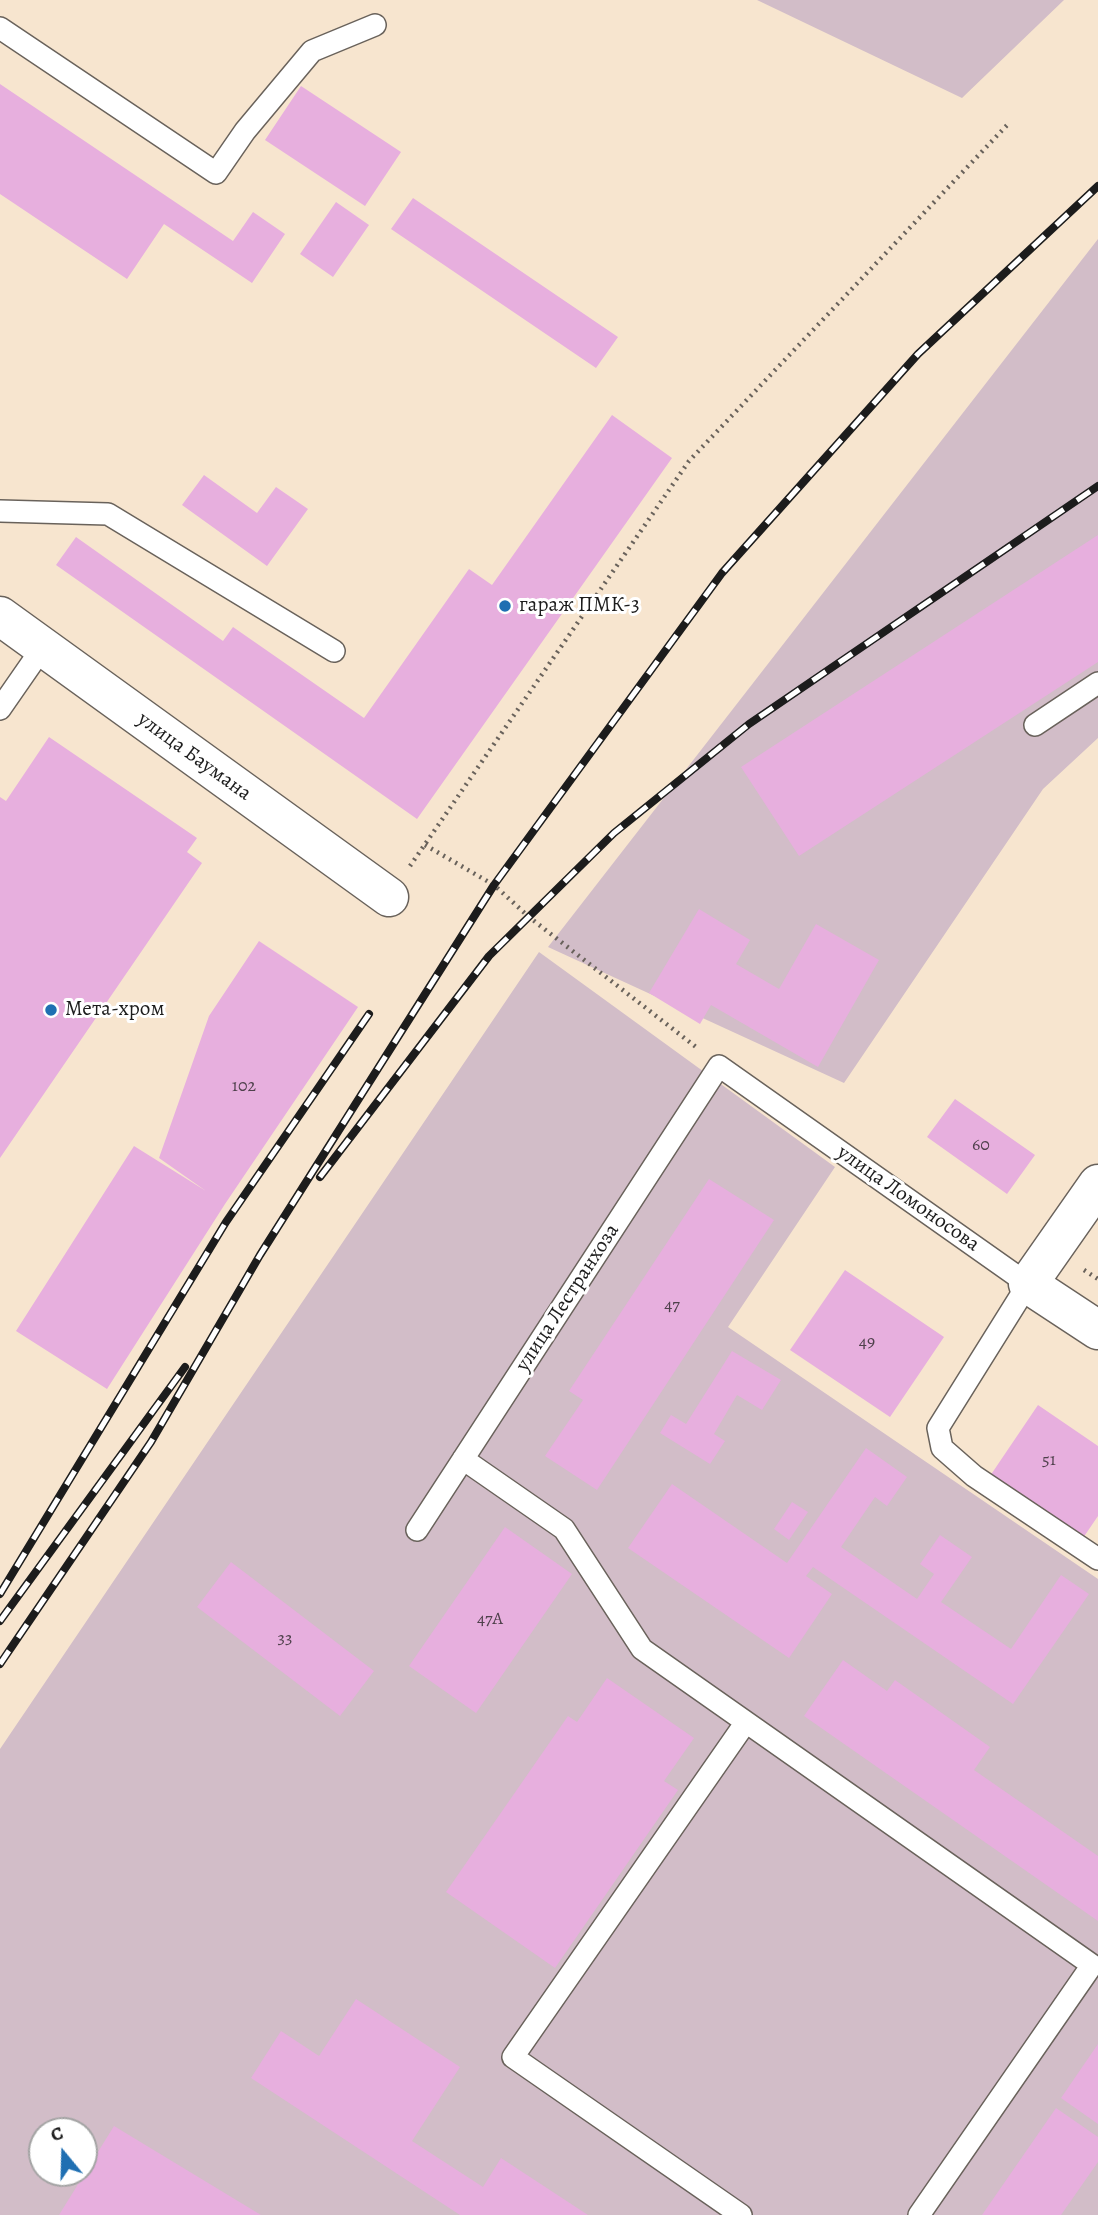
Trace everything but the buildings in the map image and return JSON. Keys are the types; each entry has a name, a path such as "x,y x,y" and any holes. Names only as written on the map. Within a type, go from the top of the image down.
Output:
{"street":[{"name":"улица Баумана","path":"0,616 388,897"},
{"path":"1028,1284 1098,1184"},
{"name":"улица Ломоносова","path":"1028,1284 1098,1331"}],"lane":[{"path":"0,29 216,173 245,131 312,51 375,25"},
{"path":"0,511 108,514 334,651"},
{"path":"0,709 43,647"},
{"path":"1035,725 1098,682"},
{"name":"улица Ломоносова","path":"719,1066 1028,1284"},
{"name":"улица Лестранхоза","path":"417,1530 719,1066"},
{"path":"1028,1284 938,1428 942,1448 974,1476 1098,1559"},
{"path":"463,1460 564,1529 642,1649 1093,1965 919,2215"},
{"path":"741,2215 513,2057 746,1723"}],"path":[{"path":"719,1066 529,916 494,885 425,845 689,461 1010,122"}],"shaded area":[{"path":"757,0 1064,0 962,98"},
{"path":"1098,239 1098,738 1043,789 844,1083 548,947"},
{"path":"539,952 835,1167 728,1327 1098,1579 1098,2215 0,2215 0,1749"}],"railway":[{"path":"0,1664 151,1442 260,1255 494,885 722,573 918,354 1098,186"},
{"path":"320,1177 489,956 614,833 749,724 1098,486"},
{"path":"0,1594 226,1222 369,1014"},
{"path":"0,1621 185,1367"}],"place":[{"name":"гараж ПМК-3","path":"505,606"},
{"name":"Мета-хром","path":"51,1010"}]}
